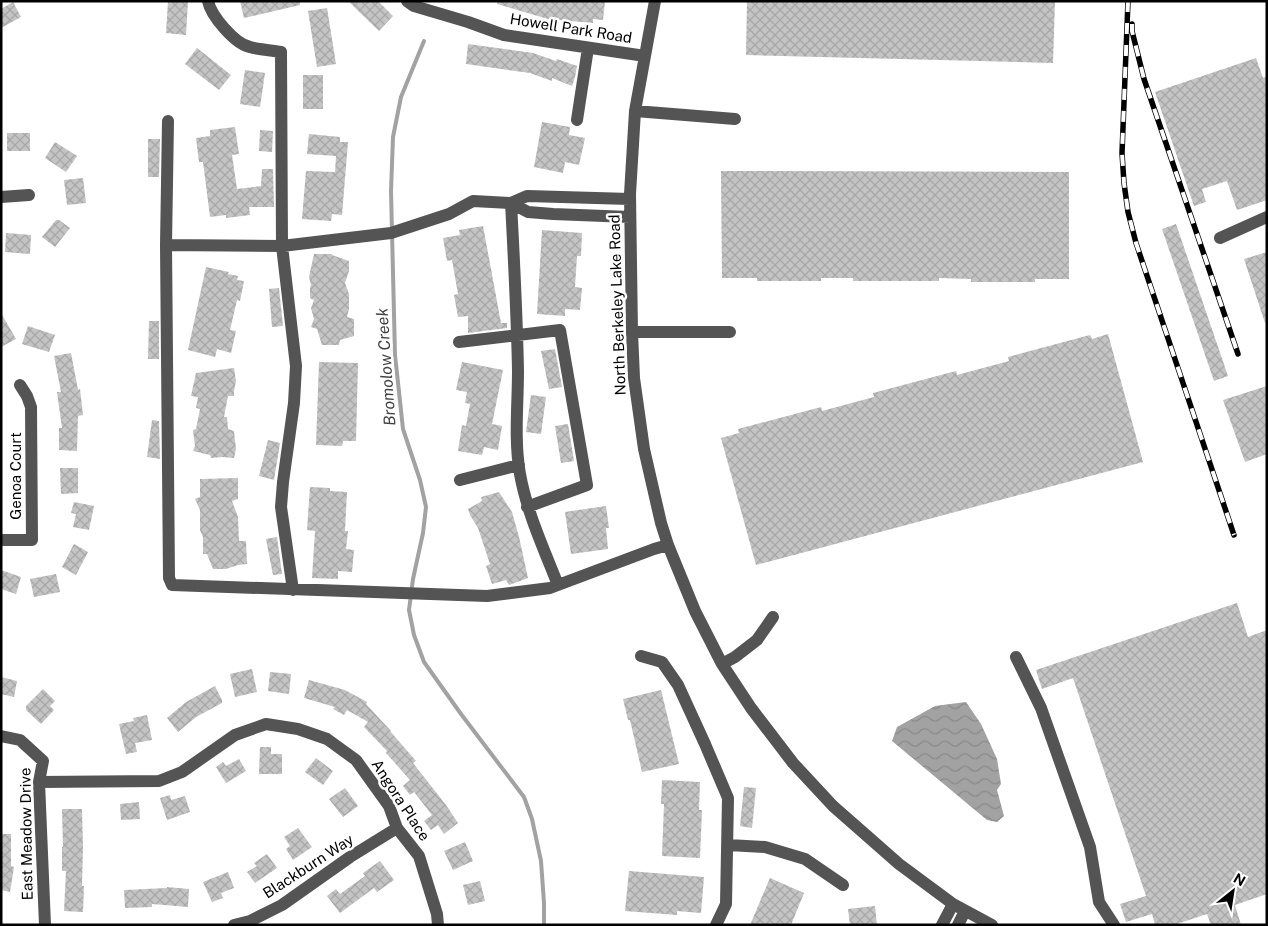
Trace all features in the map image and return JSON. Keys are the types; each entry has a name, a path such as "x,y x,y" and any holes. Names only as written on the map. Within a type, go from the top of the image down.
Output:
{"street":[{"path":"208,1 216,18 230,34 247,47 282,52 282,246 296,366 294,403 283,482 282,507 293,590"},
{"name":"Howell Park Road","path":"407,1 414,6 504,35 646,56"},
{"name":"North Berkeley Lake Road","path":"655,1 635,111 630,199 632,332 634,378 644,449 668,545 695,611 722,664 751,708 793,763 833,806 899,864 954,904 992,925"},
{"path":"577,120 588,48"},
{"path":"635,111 735,119"},
{"path":"168,121 166,245 169,578 172,585 487,596 550,588 668,545"},
{"path":"1,197 29,195"},
{"path":"511,203 527,196 630,199"},
{"path":"544,197 544,214"},
{"path":"570,215 571,198"},
{"path":"166,245 282,246 391,233 449,214 473,201 511,203 528,212 544,214 630,217"},
{"path":"511,203 517,336 517,448 519,465 527,507 558,585"},
{"path":"1220,238 1267,217"},
{"path":"459,342 560,330 587,485 527,507"},
{"path":"632,332 730,332"},
{"name":"Genoa Court","path":"1,540 32,540 31,407 20,385"},
{"path":"460,480 519,465"},
{"path":"722,664 735,657 757,640 772,617"},
{"path":"641,656 662,662 678,685 728,798 726,904 716,925"},
{"path":"1016,657 1041,708 1090,847 1099,902 1114,925"},
{"name":"Angora Place","path":"39,782 159,781 182,772 235,735 266,724 298,729 327,739 356,760 389,806 397,828 419,856 437,914 438,925"},
{"name":"East Meadow Drive","path":"1,736 20,740 43,761 39,782 45,925"},
{"name":"Blackburn Way","path":"234,925 251,923 282,905 350,857 397,828"},
{"path":"728,845 765,847 805,859 842,885"},
{"path":"942,925 954,904"},
{"path":"958,925 966,911"}],"water":[{"path":"966,702 981,724 997,759 1001,784 997,790 1004,816 997,822 987,820 892,741 897,727 935,706"}],"building":[{"path":"168,1 188,1 186,35 166,33"},
{"path":"240,1 300,1 300,5 244,18"},
{"path":"348,1 378,1 393,16 379,31"},
{"path":"498,1 605,1 603,20 593,19 593,23 548,19 497,4"},
{"path":"747,1 1055,1 1053,63 746,55"},
{"path":"13,2 21,17 1,28 1,9"},
{"path":"327,8 336,64 317,67 308,11"},
{"path":"468,44 533,53 577,66 572,86 552,78 552,81 530,73 466,64"},
{"path":"197,48 231,75 219,90 185,64"},
{"path":"1256,58 1263,78 1267,76 1267,200 1237,210 1227,181 1202,189 1206,202 1194,206 1155,92"},
{"path":"245,70 265,73 260,107 240,104"},
{"path":"303,75 323,75 323,109 303,109"},
{"path":"542,122 570,127 569,135 585,138 579,165 565,162 563,173 534,167"},
{"path":"235,127 239,154 232,155 237,189 261,186 262,169 273,169 274,207 249,207 250,215 226,218 226,215 210,217 203,162 199,162 196,138 210,136 210,130"},
{"path":"260,130 273,131 272,152 259,151"},
{"path":"7,133 30,133 30,151 7,151"},
{"path":"309,134 340,137 340,142 348,142 342,215 332,214 331,221 302,219 306,171 335,172 336,156 307,154"},
{"path":"148,139 160,139 159,177 148,177"},
{"path":"55,142 77,156 66,172 45,158"},
{"path":"721,171 1069,172 1069,279 1035,279 1035,282 971,282 971,279 939,278 939,281 853,281 853,278 821,278 821,281 757,281 757,278 722,278"},
{"path":"83,178 86,203 67,205 64,180"},
{"path":"56,220 70,228 55,247 42,237"},
{"path":"1176,224 1228,376 1214,381 1162,229"},
{"path":"483,226 501,323 507,323 507,328 468,333 468,316 458,317 454,295 458,294 452,260 447,261 443,238 460,235 459,230"},
{"path":"542,230 582,233 581,256 577,256 575,287 582,288 580,310 565,309 565,316 537,314"},
{"path":"6,233 31,235 30,254 5,252"},
{"path":"1267,252 1267,322 1265,323 1244,259"},
{"path":"314,254 332,254 349,261 349,271 345,283 349,294 347,317 354,319 354,336 340,340 339,345 322,345 317,329 311,327 314,319 311,308 314,300 310,298 311,285 309,277"},
{"path":"206,267 229,272 228,274 238,276 237,280 244,281 240,301 237,300 230,330 236,331 231,353 217,349 215,357 188,350"},
{"path":"279,288 283,326 272,327 269,289"},
{"path":"1,313 16,339 1,347"},
{"path":"149,321 159,321 159,359 148,359"},
{"path":"28,326 55,335 49,352 22,344"},
{"path":"1108,334 1143,462 756,565 721,438 739,433 738,429 821,407 822,411 874,397 873,393 956,371 957,375 1009,361 1008,357 1090,335 1092,339"},
{"path":"555,349 562,387 549,389 541,351"},
{"path":"71,353 78,390 80,389 83,415 78,416 77,451 59,450 59,428 62,428 57,392 61,392 54,356"},
{"path":"319,362 358,363 356,441 343,441 342,446 316,445"},
{"path":"462,362 503,370 492,424 502,426 498,450 484,447 482,455 458,451 462,425 466,426 470,404 465,403 467,392 456,390"},
{"path":"234,368 236,381 234,396 228,396 224,417 227,417 228,429 234,431 236,449 234,458 211,458 210,455 193,451 195,446 193,430 196,429 200,409 196,408 198,397 191,396 196,373"},
{"path":"1267,386 1267,454 1245,462 1223,400"},
{"path":"531,395 546,397 541,434 526,432"},
{"path":"152,420 159,421 160,459 147,457"},
{"path":"568,424 574,461 561,463 555,426"},
{"path":"268,440 280,443 274,480 259,476"},
{"path":"60,468 78,468 78,493 61,494"},
{"path":"238,478 238,499 232,501 238,517 239,541 246,541 247,564 226,569 213,569 207,554 203,554 200,510 195,499 200,497 200,479"},
{"path":"310,487 330,488 330,491 347,492 345,531 348,531 346,549 354,550 352,572 338,571 338,579 312,578 315,531 307,530"},
{"path":"499,492 512,512 528,578 509,585 506,580 492,584 486,566 490,564 478,528 468,509 482,501 481,497"},
{"path":"74,502 94,506 89,530 73,527 76,514 71,513"},
{"path":"606,506 609,528 606,528 608,549 571,554 565,512"},
{"path":"277,537 282,574 273,575 266,539"},
{"path":"74,544 88,552 76,575 62,567"},
{"path":"1,570 21,577 16,594 1,589"},
{"path":"56,574 60,592 34,597 30,579"},
{"path":"1237,603 1248,637 1267,630 1267,894 1235,905 1241,925 1211,925 1207,914 1174,925 1155,925 1152,914 1126,922 1120,904 1146,896 1073,678 1042,689 1036,670"},
{"path":"252,669 257,692 235,697 230,674"},
{"path":"270,672 291,674 289,694 268,691"},
{"path":"1,677 17,681 14,697 1,694"},
{"path":"309,680 345,690 367,702 366,704 416,761 413,763 458,823 444,834 438,825 431,830 424,821 432,815 414,792 410,795 403,786 410,780 386,753 387,751 364,727 368,722 347,710 344,715 333,709 335,707 304,698"},
{"path":"215,686 222,703 196,717 178,732 167,718 186,702"},
{"path":"43,689 55,701 50,706 54,710 41,724 26,710 26,706"},
{"path":"661,690 679,764 642,772 623,699"},
{"path":"147,715 152,740 135,743 137,752 126,754 119,724 134,721 133,718"},
{"path":"260,747 271,747 271,754 282,754 282,774 259,774"},
{"path":"316,758 333,771 323,785 305,772"},
{"path":"239,759 246,771 226,783 216,767 223,762 226,766"},
{"path":"662,780 700,782 699,810 702,810 700,858 662,856 664,804 661,804"},
{"path":"744,787 756,788 752,828 740,826"},
{"path":"345,788 358,806 343,817 329,799"},
{"path":"170,795 171,800 185,796 190,812 167,820 160,798"},
{"path":"139,802 140,819 121,820 120,804"},
{"path":"62,809 82,809 83,912 64,911 66,871 62,871"},
{"path":"298,828 312,847 293,860 286,849 290,846 284,837"},
{"path":"1,834 11,834 11,866 14,867 10,892 1,890"},
{"path":"465,842 473,861 453,870 444,851"},
{"path":"267,854 277,868 255,883 247,872 257,866 254,863"},
{"path":"380,861 394,880 377,892 374,888 340,913 327,896 336,889 340,894 365,876 363,873"},
{"path":"629,871 704,877 701,913 677,911 677,915 625,911"},
{"path":"228,872 234,888 221,893 223,898 212,902 203,882"},
{"path":"770,878 804,893 791,925 750,925"},
{"path":"480,881 485,901 468,905 463,885"},
{"path":"167,887 189,889 188,907 152,904 152,907 125,908 124,890"},
{"path":"875,906 877,925 850,925 848,909"}],"waterway":[{"name":"Bromolow Creek","path":"424,41 401,97 393,137 391,191 395,355 403,429 420,480 426,507 409,610 414,635 424,662 524,797 532,819 541,861 544,925"}],"railway":[{"path":"1128,1 1122,153 1128,212 1136,243 1234,535"},
{"path":"1132,24 1144,79 1238,354"}]}
